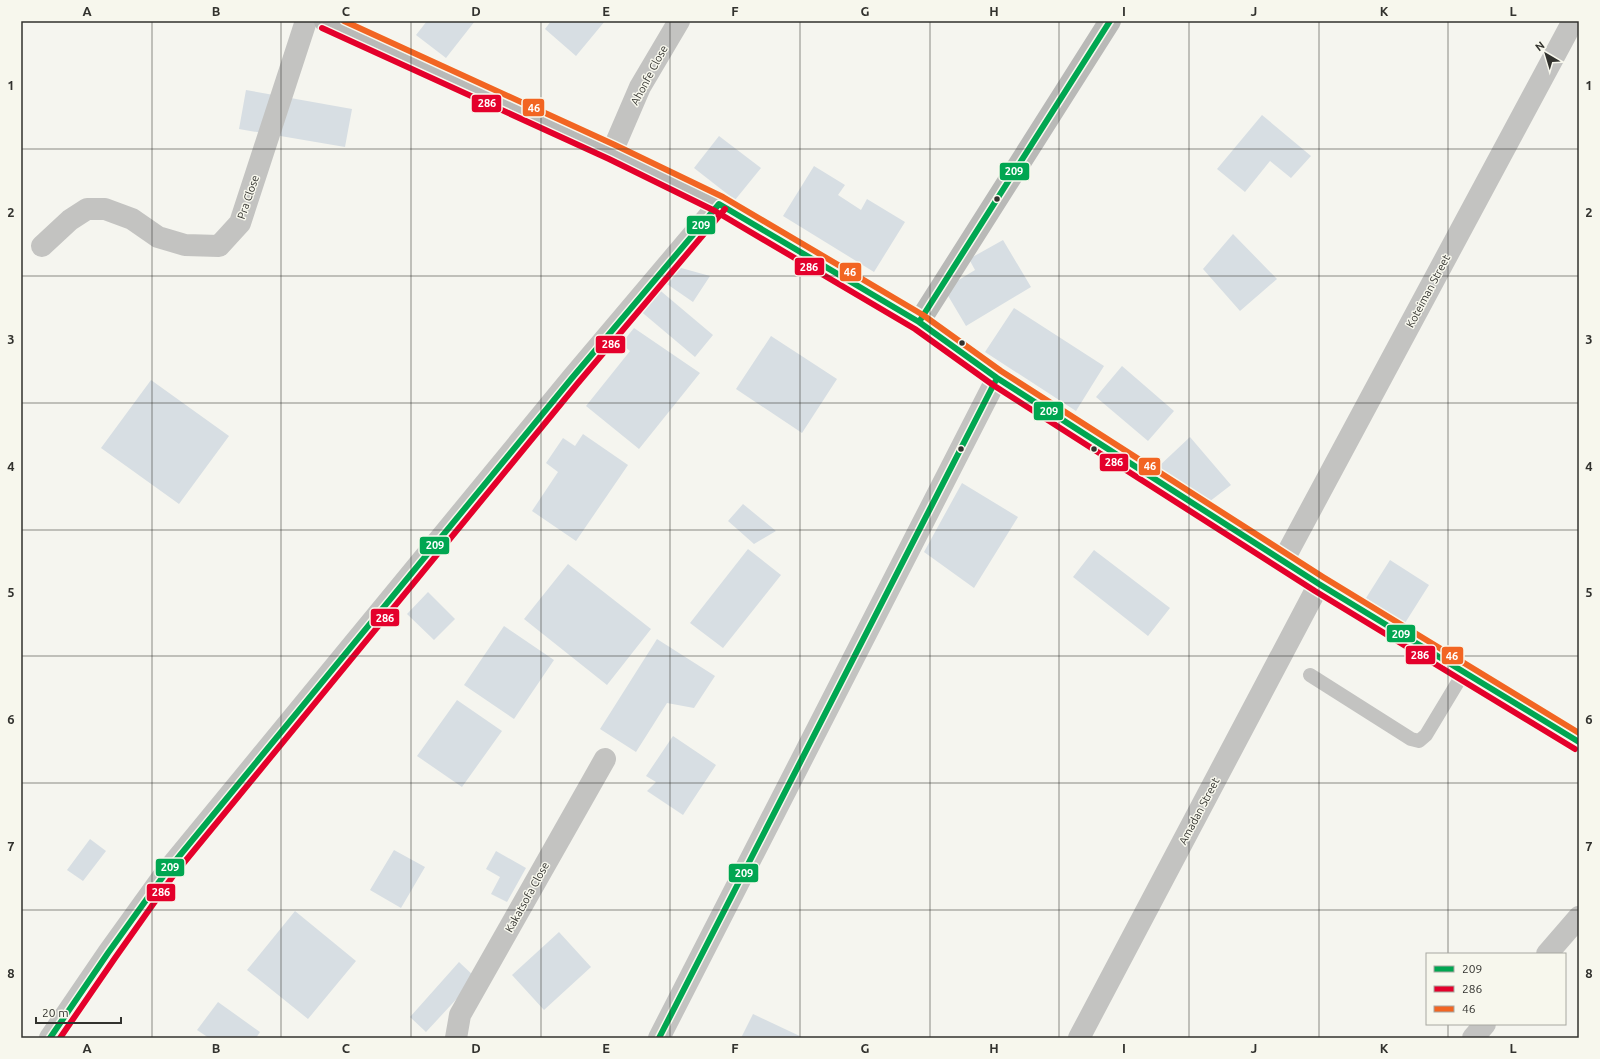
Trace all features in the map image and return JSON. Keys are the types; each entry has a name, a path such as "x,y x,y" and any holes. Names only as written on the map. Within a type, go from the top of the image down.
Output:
{"street":[{"name":"Pra Close","path":"42,246 70,220 87,209 105,209 132,219 158,238 185,246 218,246 240,223 306,21"},
{"path":"325,21 612,152 719,204 919,322 997,378 1319,584 1579,742"},
{"name":"Ahonfe Close","path":"612,152 640,87 679,21"},
{"path":"919,322 1110,21"},
{"name":"Koteiman Street","path":"1283,560 1573,21"},
{"path":"50,1038 108,953 167,871 572,378 719,204"},
{"path":"659,1038 997,378"},
{"name":"Amadan Street","path":"1079,1038 1319,584"},
{"name":"Kakatsofa Close","path":"456,1038 460,1016 605,759"},
{"path":"1548,953 1579,917"},
{"path":"1473,1038 1485,1025"}],"lane":[{"path":"1310,675 1411,739 1419,741 1426,735 1464,672"}],"building":[{"path":"427,21 475,21 446,58 416,35"},
{"path":"551,21 605,21 576,56 545,29"},
{"path":"246,90 352,109 345,147 239,129"},
{"path":"1262,115 1311,156 1291,178 1270,161 1245,192 1217,169"},
{"path":"719,136 761,168 735,200 694,168"},
{"path":"814,166 845,185 838,195 861,210 867,199 905,222 874,272 783,216"},
{"path":"1233,234 1277,279 1240,311 1203,269"},
{"path":"1003,240 1031,287 966,326 944,289 975,270 969,259"},
{"path":"674,266 710,276 693,302 664,282"},
{"path":"656,287 713,335 695,357 638,309"},
{"path":"1014,308 1104,366 1076,411 985,352"},
{"path":"634,328 700,373 639,449 586,406 630,351 621,344"},
{"path":"771,336 837,379 802,433 736,389"},
{"path":"1122,366 1174,411 1148,441 1096,397"},
{"path":"151,380 229,436 179,504 101,448"},
{"path":"583,434 628,465 576,541 532,511 558,472 546,463 563,438 575,446"},
{"path":"1190,437 1231,485 1205,505 1157,468"},
{"path":"962,483 1018,517 974,588 924,552"},
{"path":"743,504 776,531 754,544 728,521"},
{"path":"748,549 781,575 723,648 690,623"},
{"path":"1094,550 1170,608 1148,636 1073,577"},
{"path":"1390,560 1429,585 1405,623 1366,598"},
{"path":"568,564 651,629 607,685 524,619"},
{"path":"428,592 455,619 434,640 407,614"},
{"path":"504,626 554,660 514,719 464,685"},
{"path":"657,639 715,676 694,708 667,703 636,752 600,729"},
{"path":"457,700 502,731 462,787 417,756"},
{"path":"673,736 716,765 683,815 647,791 656,782 646,776"},
{"path":"90,839 106,851 83,881 67,870"},
{"path":"394,850 425,867 401,908 370,890"},
{"path":"496,851 526,868 507,902 491,894 500,877 486,869"},
{"path":"295,911 356,961 308,1019 247,970"},
{"path":"559,932 591,967 544,1010 512,975"},
{"path":"459,962 476,978 426,1032 410,1017"},
{"path":"218,1002 260,1032 256,1038 209,1038 197,1030"},
{"path":"753,1014 804,1038 741,1038"}],"transit line":[{"name":"46","path":"344,21 615,145 723,197 923,315 1001,371 1323,577 1579,733"},
{"name":"209","path":"919,322 1110,21"},
{"name":"286","path":"322,28 609,159 715,211 915,329 993,385 1315,591 1575,749"},
{"name":"209","path":"50,1038 108,953 167,871 572,378 719,204 919,322 997,378 1319,584 1579,742"},
{"name":"286","path":"60,1038 173,876 578,383 725,209"},
{"name":"209","path":"659,1038 997,378"}]}
